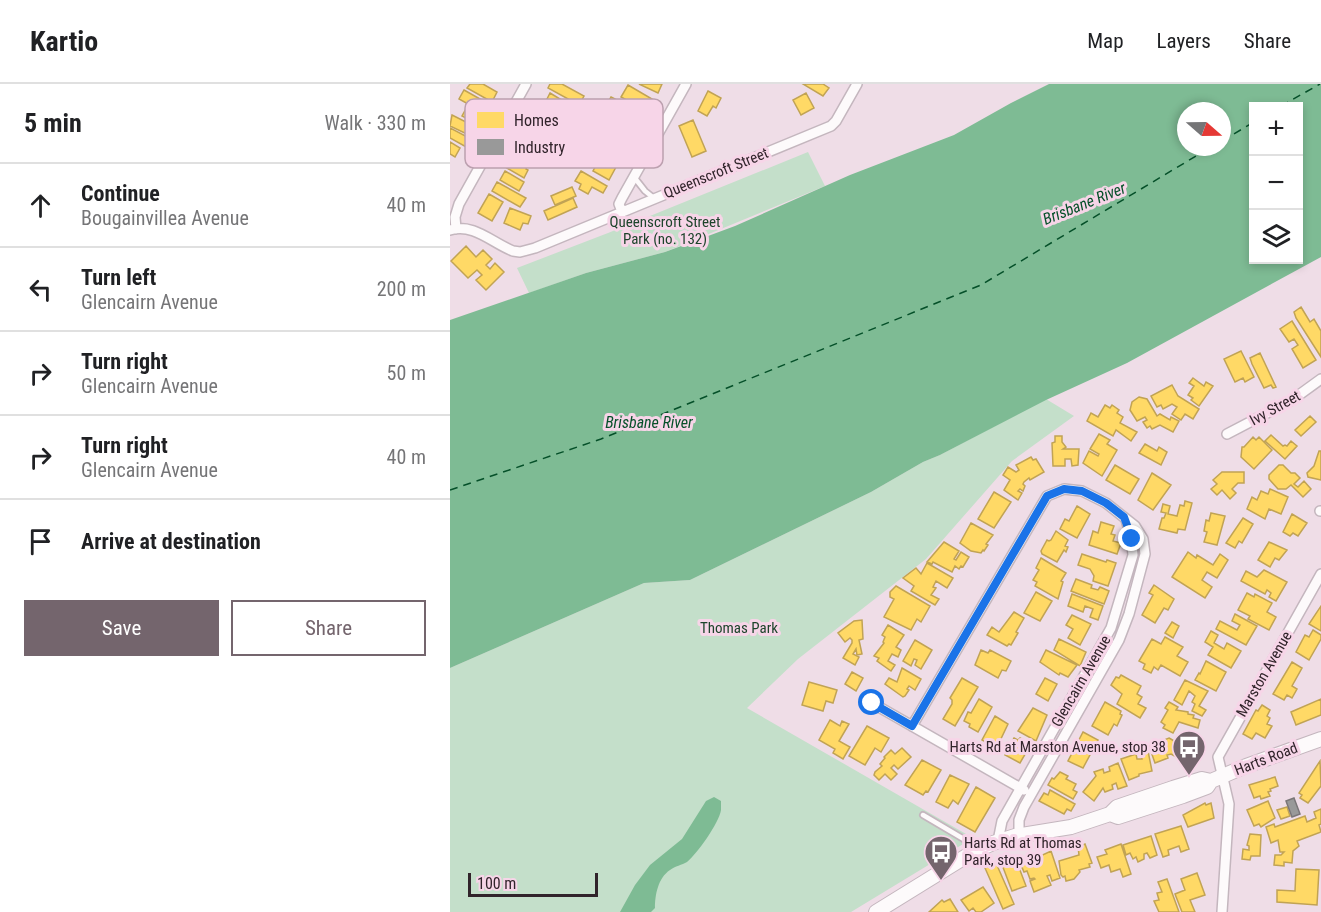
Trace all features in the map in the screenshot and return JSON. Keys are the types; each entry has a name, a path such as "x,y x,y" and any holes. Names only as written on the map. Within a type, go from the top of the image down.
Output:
{"street":[{"path":"518,99 526,84"},
{"path":"663,125 686,84"},
{"name":"Queenscroft Street","path":"453,229 472,230 509,250 520,252 831,126 857,84"},
{"path":"453,229 459,204 479,168"},
{"path":"622,212 620,203 639,168"},
{"name":"Ivy Street","path":"1227,434 1288,403 1321,380"},
{"name":"Glencairn Avenue","path":"912,726 1047,496 1064,489 1082,491 1121,513 1137,529 1143,537 1144,563 1129,614 1119,640 1031,794 1020,818 1019,836"},
{"name":"Glencairn Avenue","path":"998,841 1000,824 1111,628 1133,552 1130,530 1121,513"},
{"name":"Marston Avenue","path":"1222,912 1229,804 1217,779 1218,757 1321,573"},
{"path":"872,703 1031,794"},
{"name":"Harts Road","path":"876,912 973,852 998,841 1071,827 1110,814 1118,817 1207,787 1217,779 1321,739"}],"lane":[{"path":"634,177 655,199"},
{"path":"923,815 967,841 973,852"}],"green space":[{"name":"Queenscroft Street Park (no. 132)","path":"808,152 825,186 665,252 586,273 529,293 517,268 608,233"},
{"name":"Thomas Park","path":"1046,399 1074,416 1012,461 926,559 798,659 747,708 973,838 851,912 450,912 450,668 644,583 690,580 871,492 923,462"}],"water":[{"name":"Brisbane River","path":"1049,84 1321,84 1321,257 1127,363 1046,400 923,462 871,492 690,580 644,583 450,668 450,320 586,273 665,252 735,226 850,175 954,135"},
{"path":"714,797 721,801 721,810 716,822 691,858 663,877 657,892 655,908 651,912 620,912 635,885 650,865 682,839 706,801"}],"building: Homes":[{"path":"470,84 483,84 497,92 494,99 487,99 467,88"},
{"path":"550,84 562,84 584,96 582,99 568,99 548,88"},
{"path":"639,84 662,84 658,93"},
{"path":"803,84 823,84 829,88 823,96"},
{"path":"628,85 652,99 625,99 621,97"},
{"path":"464,90 480,99 465,99 465,102 459,99"},
{"path":"708,91 721,98 716,108 713,106 707,116 698,111"},
{"path":"550,93 560,99 547,99"},
{"path":"806,93 814,108 801,115 793,100"},
{"path":"452,115 465,122 465,133 450,126"},
{"path":"693,120 706,151 692,157 679,126"},
{"path":"450,128 465,136 465,146 450,138"},
{"path":"450,142 460,148 455,157 450,154"},
{"path":"507,168 526,168 528,170 524,178"},
{"path":"595,168 615,168 609,180 593,171"},
{"path":"505,171 524,182 519,191 500,180"},
{"path":"581,171 607,186 603,193 592,187 588,194 579,189 581,184 575,181"},
{"path":"497,182 526,198 520,207 492,191"},
{"path":"572,187 576,196 555,205 551,196"},
{"path":"489,194 503,202 492,221 478,213"},
{"path":"573,198 577,207 548,220 544,211"},
{"path":"510,208 531,216 528,224 523,223 520,230 504,223"},
{"path":"466,246 476,257 483,250 492,259 486,265 490,269 495,263 504,272 486,290 476,280 482,275 477,270 468,278 451,261"},
{"path":"1301,307 1310,322 1314,319 1321,331 1321,357 1296,318 1294,312"},
{"path":"1292,321 1316,360 1303,368 1292,349 1298,345 1294,339 1289,342 1280,329"},
{"path":"1241,351 1254,377 1245,382 1243,378 1235,382 1224,359"},
{"path":"1260,353 1276,387 1273,388 1271,385 1264,388 1252,364 1250,358"},
{"path":"1193,378 1204,386 1206,382 1213,386 1199,406 1188,395 1194,386 1189,383"},
{"path":"1172,385 1178,396 1199,409 1193,419 1185,414 1181,420 1172,414 1177,407 1172,404 1163,409 1161,405 1157,407 1151,396"},
{"path":"1139,397 1147,399 1157,416 1160,414 1170,420 1171,417 1179,421 1173,432 1160,425 1152,429 1150,426 1147,428 1143,422 1147,420 1145,417 1137,421 1130,410 1132,402"},
{"path":"1105,405 1110,408 1112,405 1119,410 1117,413 1123,417 1120,423 1137,432 1131,441 1116,430 1113,436 1087,421 1091,413 1098,417"},
{"path":"1310,416 1316,422 1301,436 1295,430"},
{"path":"1099,434 1110,440 1107,444 1117,450 1102,476 1083,463 1089,451 1098,456 1099,454 1090,449"},
{"path":"1271,435 1283,446 1287,446 1291,441 1297,446 1285,459 1265,441"},
{"path":"1055,436 1062,436 1062,442 1066,447 1063,449 1079,449 1078,465 1072,466 1071,459 1065,459 1065,466 1053,466 1052,443 1055,442"},
{"path":"1253,437 1256,440 1259,437 1272,450 1254,469 1241,457 1242,447"},
{"path":"1145,444 1157,451 1159,447 1167,452 1161,465 1139,453"},
{"path":"1319,451 1321,451 1321,480 1308,477 1307,473 1314,466"},
{"path":"1031,457 1033,460 1036,459 1044,472 1024,482 1023,491 1020,489 1018,491 1022,493 1018,500 1004,490 1010,480 1003,475 1008,467 1016,472 1019,470 1016,465"},
{"path":"1115,465 1139,479 1130,494 1106,480"},
{"path":"1279,465 1283,465 1300,478 1294,484 1298,487 1304,481 1311,489 1303,497 1291,485 1286,489 1278,489 1269,479 1269,475"},
{"path":"1222,472 1244,472 1244,483 1238,483 1232,489 1236,493 1230,499 1222,490 1217,495 1211,489 1217,484 1213,480"},
{"path":"1152,473 1171,485 1153,510 1138,500"},
{"path":"1270,489 1288,497 1281,514 1269,509 1265,519 1247,509 1252,497 1257,500 1261,491 1268,494"},
{"path":"994,492 1011,502 994,528 978,519"},
{"path":"1185,501 1192,503 1185,530 1178,529 1177,533 1159,529 1166,513 1161,512 1163,504 1170,506 1168,514 1177,516 1180,505 1184,506"},
{"path":"1077,506 1090,514 1077,538 1060,529 1065,519 1069,521"},
{"path":"1211,513 1225,516 1217,545 1204,542 1207,532 1204,531 1206,520 1209,521"},
{"path":"1292,514 1307,523 1298,536 1293,533 1290,536 1283,532"},
{"path":"1243,518 1253,524 1242,543 1239,541 1235,548 1226,543"},
{"path":"1101,522 1114,526 1111,534 1115,535 1113,541 1121,543 1117,554 1089,545 1093,531 1098,533"},
{"path":"971,523 993,535 981,553 971,551 960,543"},
{"path":"1056,531 1068,540 1065,546 1068,547 1066,552 1064,550 1057,562 1042,554 1041,551"},
{"path":"944,542 959,551 954,559 956,560 961,552 969,557 963,567 959,569 955,566 952,572 933,562 932,564 927,562"},
{"path":"1269,542 1287,550 1279,560 1275,558 1270,567 1258,560"},
{"path":"1188,552 1213,565 1220,554 1228,560 1217,578 1207,572 1202,580 1212,587 1205,598 1172,577"},
{"path":"1082,554 1116,563 1108,586 1093,581 1094,576 1090,569 1078,565"},
{"path":"1041,558 1066,573 1061,581 1063,582 1058,599 1035,586 1037,582 1033,580 1039,570 1036,568"},
{"path":"927,563 953,578 947,588 936,581 933,587 936,588 931,595 939,599 935,605 911,591 914,586 903,578 916,568 921,574"},
{"path":"1264,570 1287,582 1276,601 1269,597 1271,593 1267,590 1265,594 1241,581 1246,571 1257,577"},
{"path":"1076,579 1092,585 1091,588 1098,590 1100,587 1109,591 1104,604 1071,591"},
{"path":"1154,585 1174,599 1168,610 1164,608 1155,623 1142,615 1153,595 1149,593"},
{"path":"896,586 930,606 921,622 917,619 911,630 884,617 894,599 890,597 890,592"},
{"path":"1036,592 1052,601 1040,621 1024,613"},
{"path":"1247,593 1254,597 1255,594 1272,603 1267,612 1276,617 1269,630 1248,619 1250,616 1238,610"},
{"path":"1072,594 1103,606 1098,620 1090,617 1093,609 1085,606 1083,612 1068,606"},
{"path":"1321,606 1321,631 1309,624"},
{"path":"1014,612 1024,618 1011,645 1007,646 987,635 992,627 999,632"},
{"path":"1235,614 1257,626 1246,645 1216,629 1220,621 1237,630 1240,625 1232,621"},
{"path":"1072,615 1091,624 1080,645 1068,638 1073,629 1066,625"},
{"path":"862,620 863,639 859,640 862,654 857,655 856,649 853,654 859,657 855,665 843,658 852,640 850,638 845,642 838,633 854,621"},
{"path":"1172,622 1179,626 1173,638 1165,633"},
{"path":"888,625 904,635 896,647 901,650 898,657 892,654 888,661 895,665 891,671 877,661 879,658 874,656 884,643 885,637 882,635"},
{"path":"1313,630 1321,635 1321,639 1309,660 1296,652 1305,635 1309,637"},
{"path":"1211,631 1218,635 1214,643 1224,649 1227,643 1241,651 1231,668 1208,655 1213,647 1205,642"},
{"path":"1165,637 1183,647 1177,656 1188,662 1180,676 1161,665 1158,670 1154,667 1151,673 1143,669 1145,664 1139,661 1152,639 1161,644"},
{"path":"1059,639 1086,652 1080,666 1054,650"},
{"path":"915,640 932,650 921,669 915,665 917,660 914,659 911,666 903,661"},
{"path":"981,650 988,653 990,650 1011,661 1006,671 1002,670 998,678 975,665"},
{"path":"1046,650 1077,665 1068,677 1060,673 1059,675 1040,662"},
{"path":"1206,661 1226,672 1216,691 1195,680"},
{"path":"1292,662 1302,668 1292,686 1297,689 1292,698 1287,695 1284,700 1273,694"},
{"path":"902,668 921,679 915,690 909,686 907,689 909,690 903,697 885,684 889,678 897,682"},
{"path":"852,672 863,678 856,691 845,684"},
{"path":"1121,675 1141,686 1137,694 1142,697 1138,704 1146,708 1140,718 1117,704 1122,694 1111,685 1116,677 1119,678"},
{"path":"962,678 978,687 955,726 943,719 952,704 950,698"},
{"path":"1045,678 1057,684 1048,701 1036,694"},
{"path":"1185,680 1208,691 1199,706 1206,710 1202,716 1192,711 1195,696 1189,691 1182,705 1174,700"},
{"path":"809,682 837,690 833,703 826,701 823,711 802,705"},
{"path":"979,699 992,707 978,732 964,721"},
{"path":"1321,699 1321,715 1296,725 1291,712"},
{"path":"1105,702 1121,711 1122,715 1117,726 1114,724 1108,735 1092,726"},
{"path":"1169,702 1178,707 1176,710 1188,712 1194,715 1193,718 1200,720 1198,728 1179,722 1173,733 1163,728 1165,725 1161,722 1168,710 1165,708"},
{"path":"1262,705 1270,710 1267,724 1272,726 1265,738 1256,733 1252,739 1243,734 1256,710 1258,711"},
{"path":"1033,708 1047,715 1036,741 1018,731"},
{"path":"995,716 1008,724 998,745 993,742 991,745 982,740"},
{"path":"830,720 840,726 842,721 849,724 839,741 850,747 843,759 833,753 835,749 819,740"},
{"path":"867,726 889,738 881,752 875,748 865,765 849,756"},
{"path":"1083,732 1098,740 1083,768 1068,761"},
{"path":"1014,738 1018,740 1020,738 1031,744 1020,763 1005,755"},
{"path":"1169,738 1190,750 1184,761 1171,754 1167,755 1168,758 1155,763 1149,746"},
{"path":"902,748 911,757 898,769 894,765 891,768 897,774 891,780 885,774 879,780 874,775 882,766 880,764 884,757 891,750 895,754"},
{"path":"1148,751 1152,771 1139,774 1129,780 1121,759 1136,754 1137,759 1142,759 1141,752"},
{"path":"922,760 941,770 928,792 926,791 923,795 905,785"},
{"path":"1320,761 1321,786 1308,803 1300,798 1302,795 1299,793"},
{"path":"1118,763 1127,786 1118,789 1116,783 1112,785 1113,789 1105,792 1103,788 1094,801 1083,792 1096,776 1094,772 1103,769 1104,773 1110,771 1109,767"},
{"path":"1060,772 1068,776 1066,779 1076,784 1073,790 1077,792 1073,799 1048,785 1052,778 1054,779"},
{"path":"950,775 969,784 958,804 953,800 948,808 936,802"},
{"path":"1275,777 1278,786 1270,789 1271,791 1268,792 1270,796 1261,799 1260,796 1254,798 1249,785"},
{"path":"976,787 995,798 975,832 957,822"},
{"path":"1050,790 1075,804 1071,811 1067,809 1064,814 1039,801 1044,793 1048,795"},
{"path":"1268,801 1275,818 1261,827 1259,824 1254,826 1247,810"},
{"path":"1205,803 1206,805 1211,803 1214,818 1188,827 1183,815"},
{"path":"1287,807 1290,816 1281,819 1277,810"},
{"path":"1321,809 1321,824 1319,825 1321,832 1297,841 1299,846 1293,851 1292,863 1284,862 1284,866 1274,865 1275,855 1281,855 1284,852 1280,852 1278,840 1271,843 1266,827 1274,824 1275,827 1305,816 1307,822 1316,818 1314,812"},
{"path":"1181,826 1189,849 1181,852 1179,846 1168,850 1169,855 1163,857 1155,834"},
{"path":"1250,834 1261,835 1260,856 1251,856 1250,860 1242,859 1243,849 1249,850 1247,845"},
{"path":"1151,836 1157,855 1150,858 1147,853 1144,854 1144,859 1138,862 1136,857 1133,859 1130,853 1126,855 1123,845"},
{"path":"1085,844 1092,863 1089,864 1090,867 1079,870 1080,872 1074,879 1066,881 1065,876 1061,875 1059,861 1079,855 1078,847"},
{"path":"1121,844 1131,874 1123,877 1120,869 1111,872 1109,865 1101,868 1097,857 1107,854 1105,850"},
{"path":"1051,851 1060,878 1052,881 1050,875 1047,876 1051,885 1034,892 1030,881 1035,879 1030,879 1027,871 1024,872 1021,865"},
{"path":"1015,857 1026,886 1012,891 1001,862"},
{"path":"996,863 1014,904 1003,909 985,868"},
{"path":"1296,869 1319,870 1317,905 1277,902 1277,890 1295,891"},
{"path":"1197,873 1205,895 1190,900 1195,912 1182,912 1175,894 1185,890 1181,879"},
{"path":"1167,879 1179,912 1159,912 1154,901 1159,900 1157,893 1162,892 1158,882"},
{"path":"983,887 994,903 981,912 976,912 973,908 969,911 961,900"},
{"path":"950,899 958,912 929,912 942,900 944,902"}],"building: Industry":[{"path":"1294,798 1300,814 1292,817 1286,801"}],"ferry route":[{"path":"1288,102 1320,84"},
{"path":"1231,136 1249,125"},
{"path":"450,490 601,439 981,285 1196,156"}],"place":[{"name":"Harts Rd at Marston Avenue, stop 38","path":"1189,776"},
{"name":"Harts Rd at Thomas Park, stop 39","path":"941,881"}],"route":[{"path":"872,703 912,726 1047,496 1064,489 1082,491 1106,503 1124,517 1132,539"}]}
